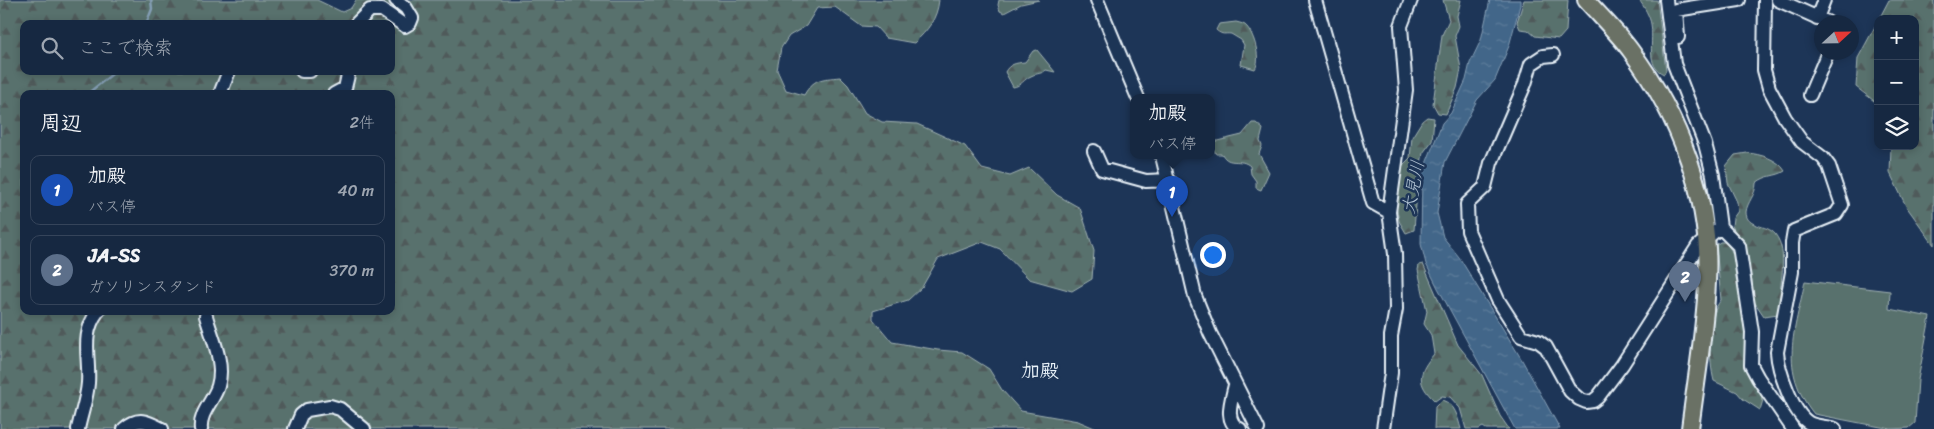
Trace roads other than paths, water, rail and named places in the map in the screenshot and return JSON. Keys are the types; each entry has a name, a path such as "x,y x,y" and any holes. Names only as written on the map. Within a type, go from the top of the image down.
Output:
{"main road":[{"path":"1586,0 1631,50 1669,112 1688,158 1706,237 1707,281 1690,429"}],"street":[{"path":"360,20 370,10 382,10 406,26 412,18 406,8 396,0"},
{"path":"1097,0 1136,94"},
{"path":"1315,0 1373,203 1389,212"},
{"path":"1383,429 1391,373 1391,336 1396,309 1395,254 1389,212 1406,90 1401,26 1411,0"},
{"path":"1666,0 1674,64 1705,144 1713,175 1720,228 1739,246 1752,332 1751,365 1793,429"},
{"path":"1674,64 1679,62 1676,10 1739,0"},
{"path":"1765,0 1764,70 1769,88 1785,118 1802,142 1823,158 1828,166 1842,205 1836,214 1794,231 1792,272 1777,352 1777,364 1792,401 1804,419 1810,424 1835,429"},
{"path":"1778,0 1814,16"},
{"path":"1822,15 1824,0"},
{"path":"1553,56 1543,56 1531,64 1525,84 1491,162 1485,187 1467,204 1466,226 1480,265 1515,328 1521,336 1538,341 1546,347 1570,391 1578,399 1586,402 1593,401 1598,397 1622,365 1686,262 1706,237 1720,228"},
{"path":"1810,95 1825,60"},
{"path":"222,90 227,75"},
{"path":"341,90 345,88 348,75"},
{"path":"1094,150 1102,169 1146,181 1169,180"},
{"path":"1163,159 1195,296 1235,385 1258,429"},
{"path":"78,429 88,383 87,335 91,320 95,315"},
{"path":"201,429 202,417 218,386 221,371 206,316"},
{"path":"1235,385 1229,412 1232,422 1240,429"},
{"path":"295,429 301,415 307,410 330,406 340,409 364,429"},
{"path":"124,429 132,422 144,420 162,429"}],"water":[{"path":"1490,0 1520,0 1520,5 1509,46 1495,80 1477,100 1445,162 1437,213 1443,237 1459,257 1522,360 1560,429 1515,429 1438,288 1426,264 1421,244 1422,174 1442,123 1451,113 1466,80 1470,63 1481,40"}],"waterway":[{"path":"148,20 152,9 151,0"},
{"path":"92,90 111,75"}],"place":[{"name":"加殿","path":"1172,217"},
{"name":"JA-SS","path":"1685,302"}],"district":[{"name":"加殿","path":"1040,370"}],"water label":[{"name":"大見川","path":"1413,187"}]}
